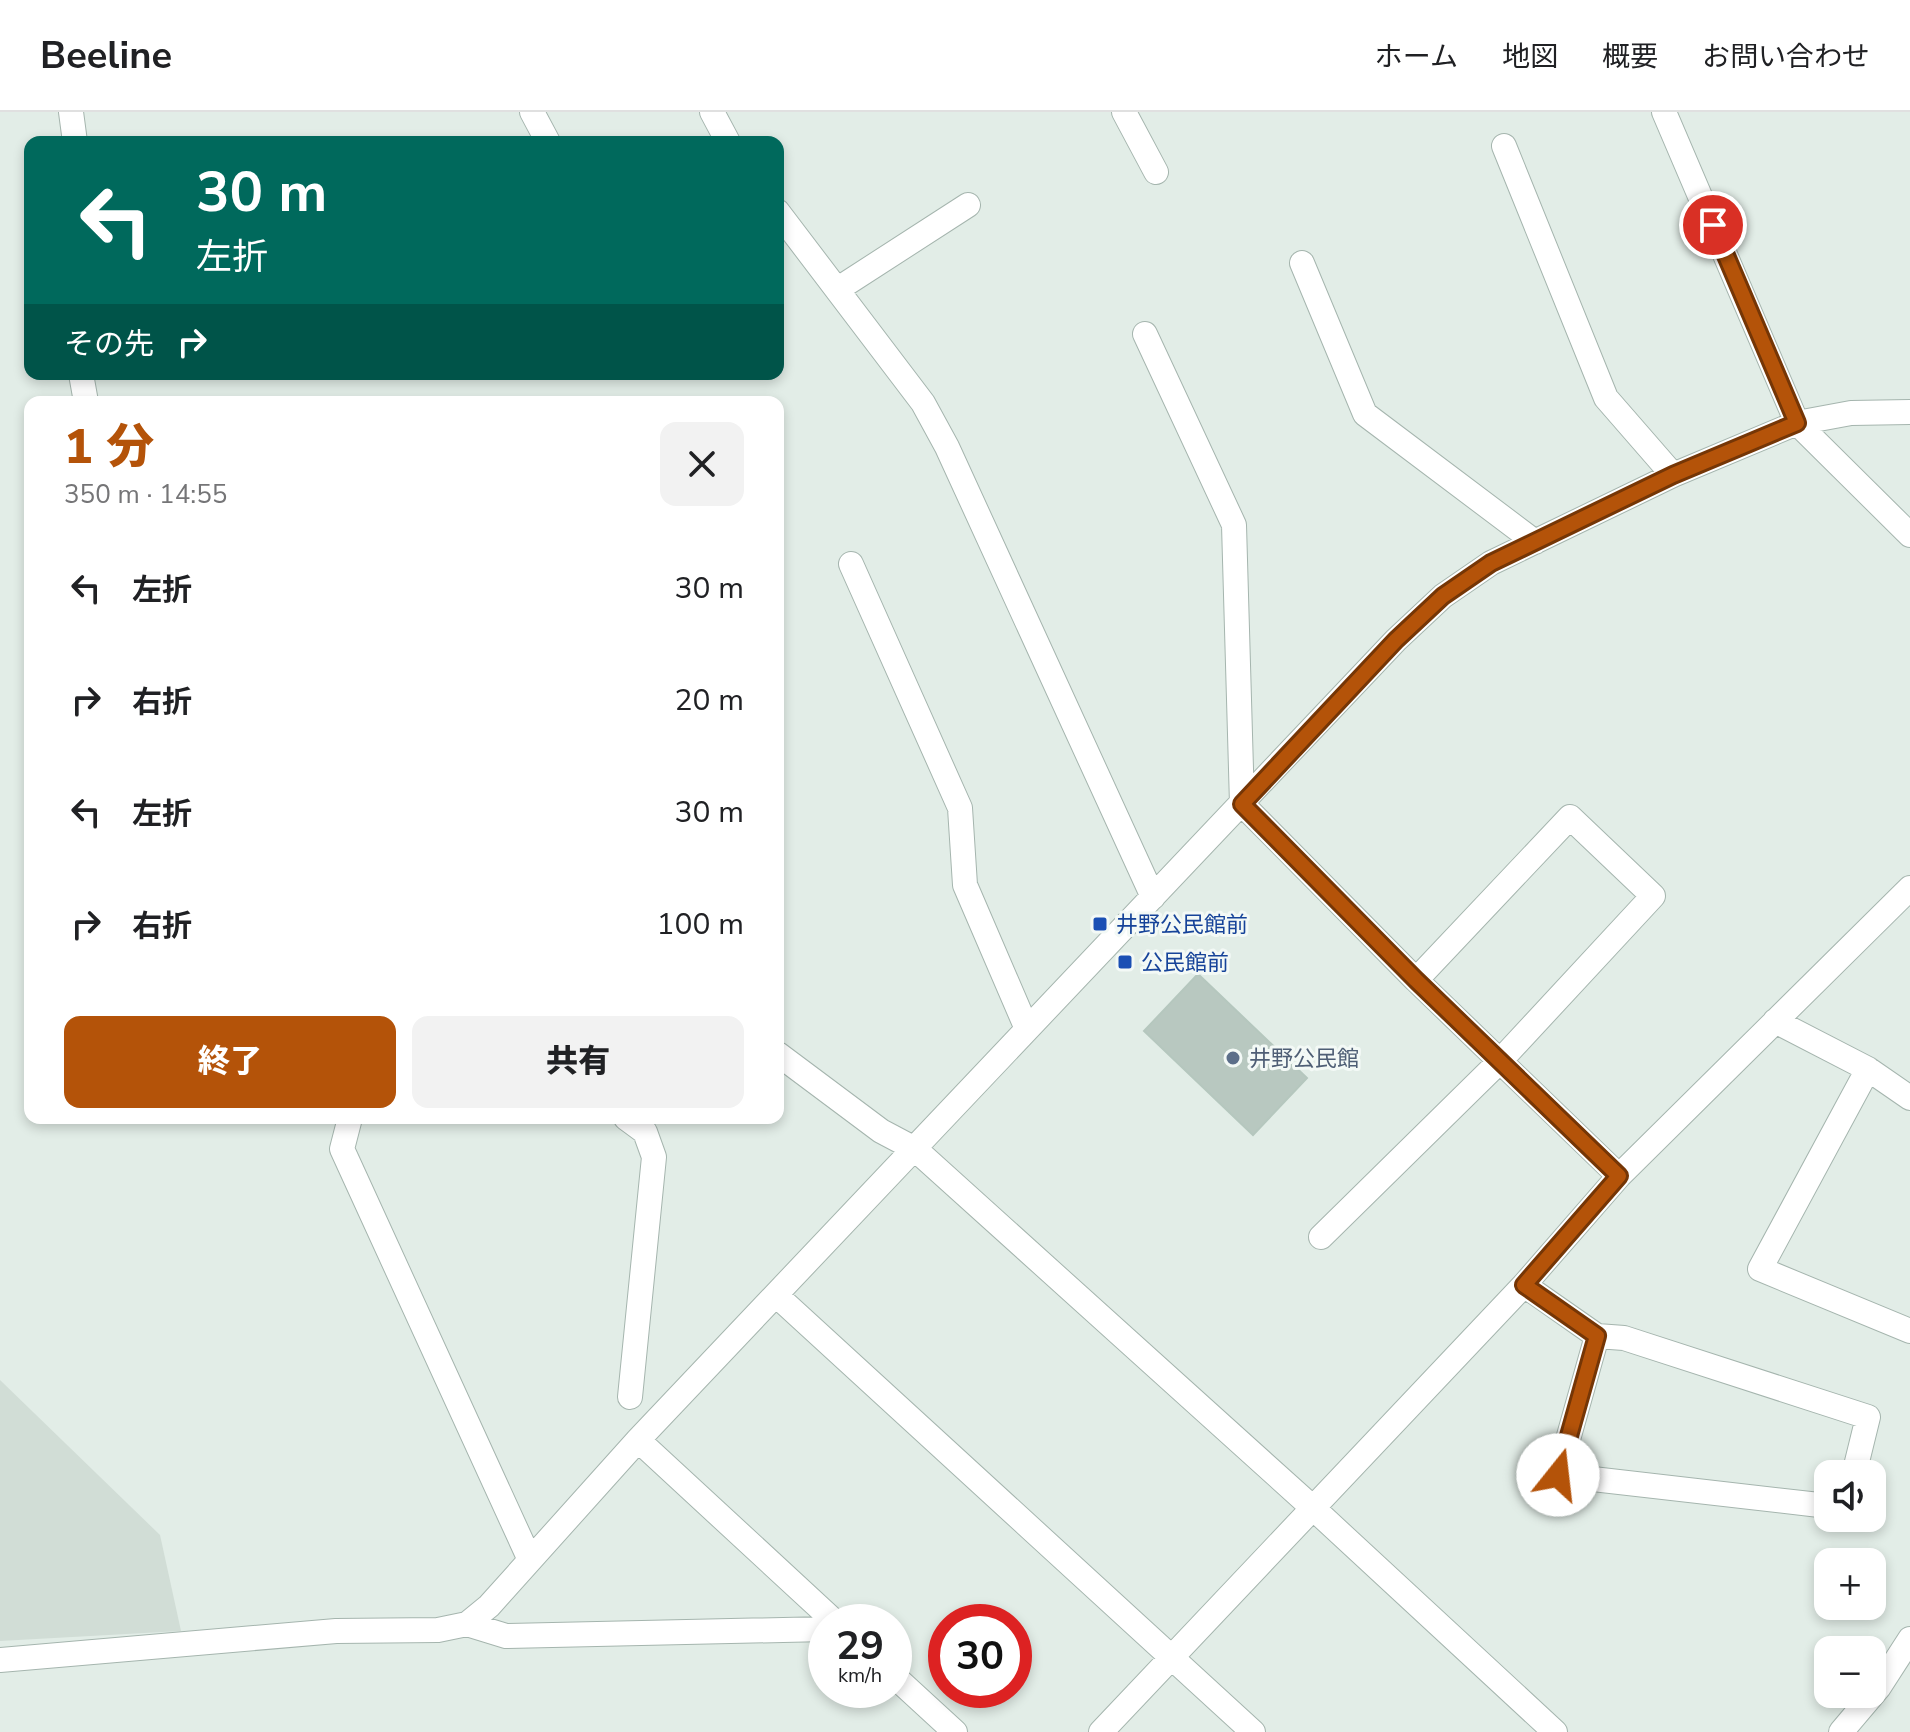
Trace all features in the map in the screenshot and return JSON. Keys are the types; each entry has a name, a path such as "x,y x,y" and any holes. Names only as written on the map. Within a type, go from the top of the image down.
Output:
{"street":[{"path":"71,112 74,136"},
{"path":"532,112 545,136"},
{"path":"712,112 725,136"},
{"path":"1124,112 1156,172"},
{"path":"1664,112 1797,423 1910,535"},
{"path":"1504,146 1606,398 1673,475"},
{"path":"838,289 968,205"},
{"path":"784,220 923,403 947,447 1153,897"},
{"path":"1302,263 1365,414 1535,542"},
{"path":"1145,334 1234,525 1242,804 1416,980 1619,1176"},
{"path":"0,1660 336,1631 438,1630 467,1624 489,1606 638,1440 1396,640 1443,596 1491,563 1673,475 1797,423 1851,413 1910,412"},
{"path":"851,564 960,808 965,885 1027,1029"},
{"path":"1321,1237 1500,1061 1653,896 1570,817 1416,980"},
{"path":"1101,1732 1524,1285 1619,1176 1910,888"},
{"path":"1775,1021 1868,1069 1910,1098"},
{"path":"784,1058 881,1131 915,1149 1314,1509 1555,1732"},
{"path":"1868,1069 1760,1269 1910,1331"},
{"path":"348,1124 342,1149 530,1560"},
{"path":"630,1397 654,1157 645,1132 634,1124"},
{"path":"1524,1285 1597,1336 1624,1338 1868,1417 1857,1460"},
{"path":"776,1295 1253,1732"},
{"path":"1597,1336 1558,1475 1814,1504"},
{"path":"638,1440 816,1604"},
{"path":"467,1624 506,1636 808,1629"},
{"path":"1841,1732 1879,1687 1910,1639"},
{"path":"912,1693 955,1732"}],"shaded area":[{"path":"0,1380 160,1535 181,1631 0,1641"}],"building":[{"path":"1198,974 1307,1078 1253,1135 1144,1031"}],"place":[{"name":"井野公民館前","path":"1100,924"},
{"name":"公民館前","path":"1125,962"},
{"name":"井野公民館","path":"1233,1058"}],"route":[{"path":"1558,1475 1597,1336 1524,1285 1619,1176 1416,980 1242,804 1396,640 1443,596 1491,563 1673,475 1797,423 1713,225"}]}
